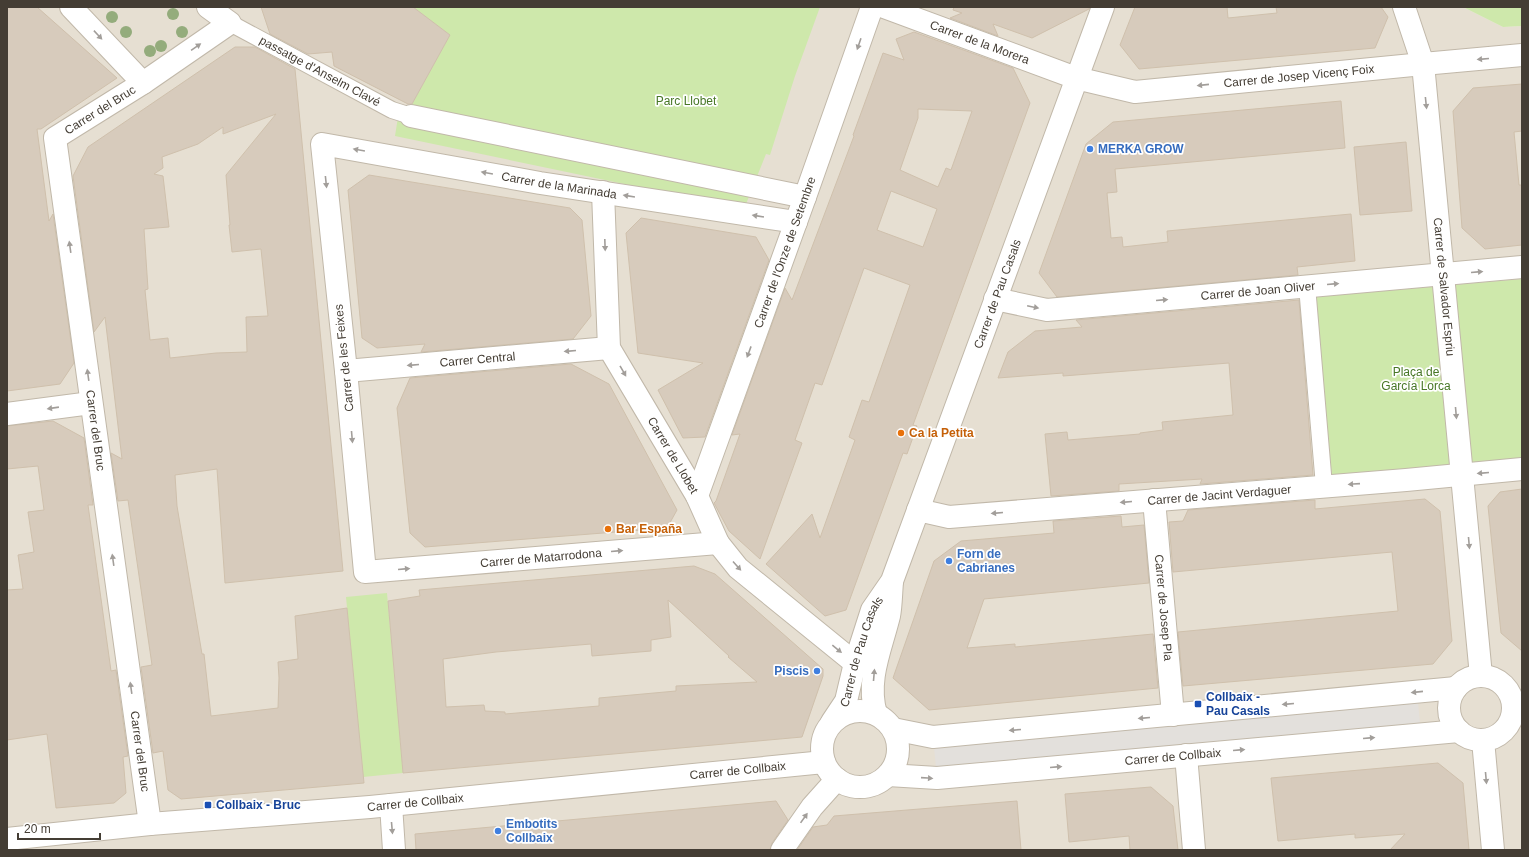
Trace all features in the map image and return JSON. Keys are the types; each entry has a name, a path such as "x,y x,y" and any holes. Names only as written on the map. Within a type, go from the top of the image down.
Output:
{"street":[{"path":"71,7 143,83 230,23 208,7"},
{"name":"Carrer de l'Onze de Setembre","path":"697,496 872,7"},
{"name":"Carrer de la Morera","path":"884,7 1076,78"},
{"name":"Carrer de Pau Casals","path":"832,722 846,701 855,664 872,610 892,581 1103,7"},
{"name":"Carrer de Salvador Espriu","path":"1404,7 1423,64 1481,676"},
{"name":"Carrer de Josep Vicenç Foix","path":"1076,78 1135,92 1522,55"},
{"name":"Carrer del Bruc","path":"143,83 56,138 91,403 150,824"},
{"path":"411,116 805,197"},
{"name":"Carrer de la Marinada","path":"322,144 540,183 796,222"},
{"name":"Carrer de les Feixes","path":"322,144 365,572"},
{"name":"Carrer de Llobet","path":"603,192 609,348 697,496 718,543 738,568 855,664"},
{"name":"Carrer de Joan Oliver","path":"995,299 1047,310 1522,267"},
{"name":"Carrer Central","path":"346,371 609,348"},
{"path":"7,414 91,403"},
{"name":"Carrer de Jacint Verdaguer","path":"918,510 949,516 1522,469"},
{"name":"Carrer de Josep Pla","path":"1154,500 1173,715"},
{"name":"Carrer de Matarrodona","path":"365,572 718,543"},
{"name":"Carrer de Pau Casals","path":"876,714 872,700 875,665 889,615 892,581"},
{"path":"1481,676 1512,683 1508,691 1513,706 1510,720 1514,727 1483,740 1470,738 1459,731 1452,721 1449,710 1450,698 1456,688 1467,679 1481,676"},
{"path":"893,729 933,737 1456,688"},
{"path":"853,711 865,711 876,714 886,720 893,729 898,741 898,753 895,765 888,775 876,784 863,787 849,786 829,772 824,762 822,741 828,726 842,715 853,711"},
{"name":"Carrer de Collbaix","path":"888,775 937,778 1459,731"},
{"path":"1483,740 1493,850"},
{"path":"1186,755 1194,850"},
{"name":"Carrer de Collbaix","path":"7,839 150,824 391,805 824,762"},
{"path":"782,850 812,807 837,779"},
{"path":"391,805 394,850"}],"lane":[{"name":"passatge d'Anselm Clavé","path":"230,23 392,110 411,116"},
{"path":"1307,286 1324,486"}],"shaded area":[{"path":"7,7 1463,7 1503,27 1522,26 1522,850 7,850"},
{"path":"1417,692 1421,733 937,778 933,737"}],"green space":[{"name":"Parc Llobet","path":"413,7 820,7 795,76 770,155 766,154 744,209 395,136 398,117 411,106 450,35"},
{"path":"1463,7 1522,7 1522,26 1503,27"},
{"name":"Plaça de García Lorca","path":"1522,279 1522,459 1332,477 1315,297"},
{"path":"387,593 403,773 363,777 346,597"}],"building":[{"path":"7,7 37,7 117,78 41,129 37,129 49,221 53,214 74,363 60,384 7,391"},
{"path":"261,7 413,7 450,35 412,104 408,104 334,66 332,52 308,54 270,34"},
{"path":"954,7 1090,7 1089,9 1032,38 993,24 998,36 950,18 962,13 953,10"},
{"path":"1135,7 1227,7 1228,18 1277,13 1276,7 1381,7 1388,17 1375,48 1139,69 1120,45"},
{"path":"914,32 1013,68 1030,103 913,425 917,426 907,454 903,453 846,610 825,616 766,564 812,514 820,538 855,440 849,437 862,400 869,402 910,285 864,268 822,385 815,383 795,440 802,443 760,559 729,531 714,503 740,434 732,435 785,288 792,300 854,136 853,135 883,53 904,60 896,39","holes":["918,109 972,111 951,170 946,168 938,187 900,170 918,118","891,191 937,209 923,247 877,230"]},
{"path":"235,47 255,47 295,69 343,571 225,583 217,469 175,475 177,506 202,654 204,654 211,716 278,708 278,662 298,659 295,616 347,608 364,783 181,799 168,790 163,751 153,753 141,667 152,665 128,500 118,501 111,453 122,459 105,317 94,332 73,176 88,147","holes":["276,114 226,175 232,252 261,249 268,316 246,317 247,352 216,353 170,358 168,338 150,340 145,290 148,289 144,229 169,227 163,176 154,174 163,168 162,157 198,144 223,127 223,134"]},
{"path":"1522,84 1522,131 1514,132 1519,185 1522,185 1522,245 1485,249 1462,228 1453,111 1473,88"},
{"path":"1341,101 1345,148 1115,169 1117,192 1107,193 1111,238 1122,237 1123,247 1168,242 1167,231 1351,214 1355,261 1297,267 1298,275 1057,297 1039,273 1086,144 1113,122"},
{"path":"1406,142 1412,211 1360,215 1354,147"},
{"path":"369,175 570,208 582,220 591,316 573,339 421,352 425,344 377,348 362,338 348,190"},
{"path":"641,218 756,237 769,260 705,437 683,438 658,390 703,363 638,353 626,233"},
{"path":"1299,300 1313,475 1200,484 1202,479 1119,484 1119,491 1051,496 1045,434 1067,432 1068,440 1140,434 1163,430 1162,422 1233,415 1229,363 1063,376 1063,373 998,378 1008,352 1035,331 1082,327 1076,320"},
{"path":"571,364 609,384 677,510 667,528 425,547 410,533 397,408 410,378"},
{"path":"53,421 84,438 93,505 88,505 111,671 116,670 128,756 123,757 126,793 114,803 56,808 47,734 7,740 7,590 23,589 18,555 34,552 28,512 44,510 38,466 7,469 7,426"},
{"path":"1522,489 1522,651 1501,633 1488,506 1500,492"},
{"path":"1425,499 1440,511 1452,641 1433,664 1183,686 1178,632 1398,611 1392,552 1173,572 1169,522 1183,521 1188,510 1315,500 1315,509"},
{"path":"1121,516 1122,527 1144,525 1149,583 984,599 967,648 1015,644 1015,647 1153,634 1158,688 929,710 893,678 934,561 961,541 1054,533 1053,521"},
{"path":"694,566 715,574 823,669 823,676 802,737 403,773 388,601 420,596 419,590","holes":["668,600 729,656 728,657 757,682 676,686 676,691 599,698 599,706 505,714 505,712 485,711 484,705 446,707 443,659 496,652 591,644 592,656 651,651 651,640 671,637"]},
{"path":"1438,763 1463,783 1469,850 1390,850 1405,834 1355,838 1355,834 1278,841 1271,778"},
{"path":"1151,787 1173,806 1178,850 1130,850 1129,836 1069,842 1065,794"},
{"path":"776,801 788,820 772,843 770,850 416,850 415,834"},
{"path":"1017,801 1021,850 797,850 813,827 827,825 834,816"}],"place":[{"name":"MERKA GROW","path":"1090,149"},
{"name":"Ca la Petita","path":"901,433"},
{"name":"Bar España","path":"608,529"},
{"name":"Forn de Cabrianes","path":"949,561"},
{"name":"Piscis","path":"817,671"},
{"name":"Collbaix - Pau Casals","path":"1198,704"},
{"name":"Collbaix - Bruc","path":"208,805"},
{"name":"Embotits Collbaix","path":"498,831"}]}
